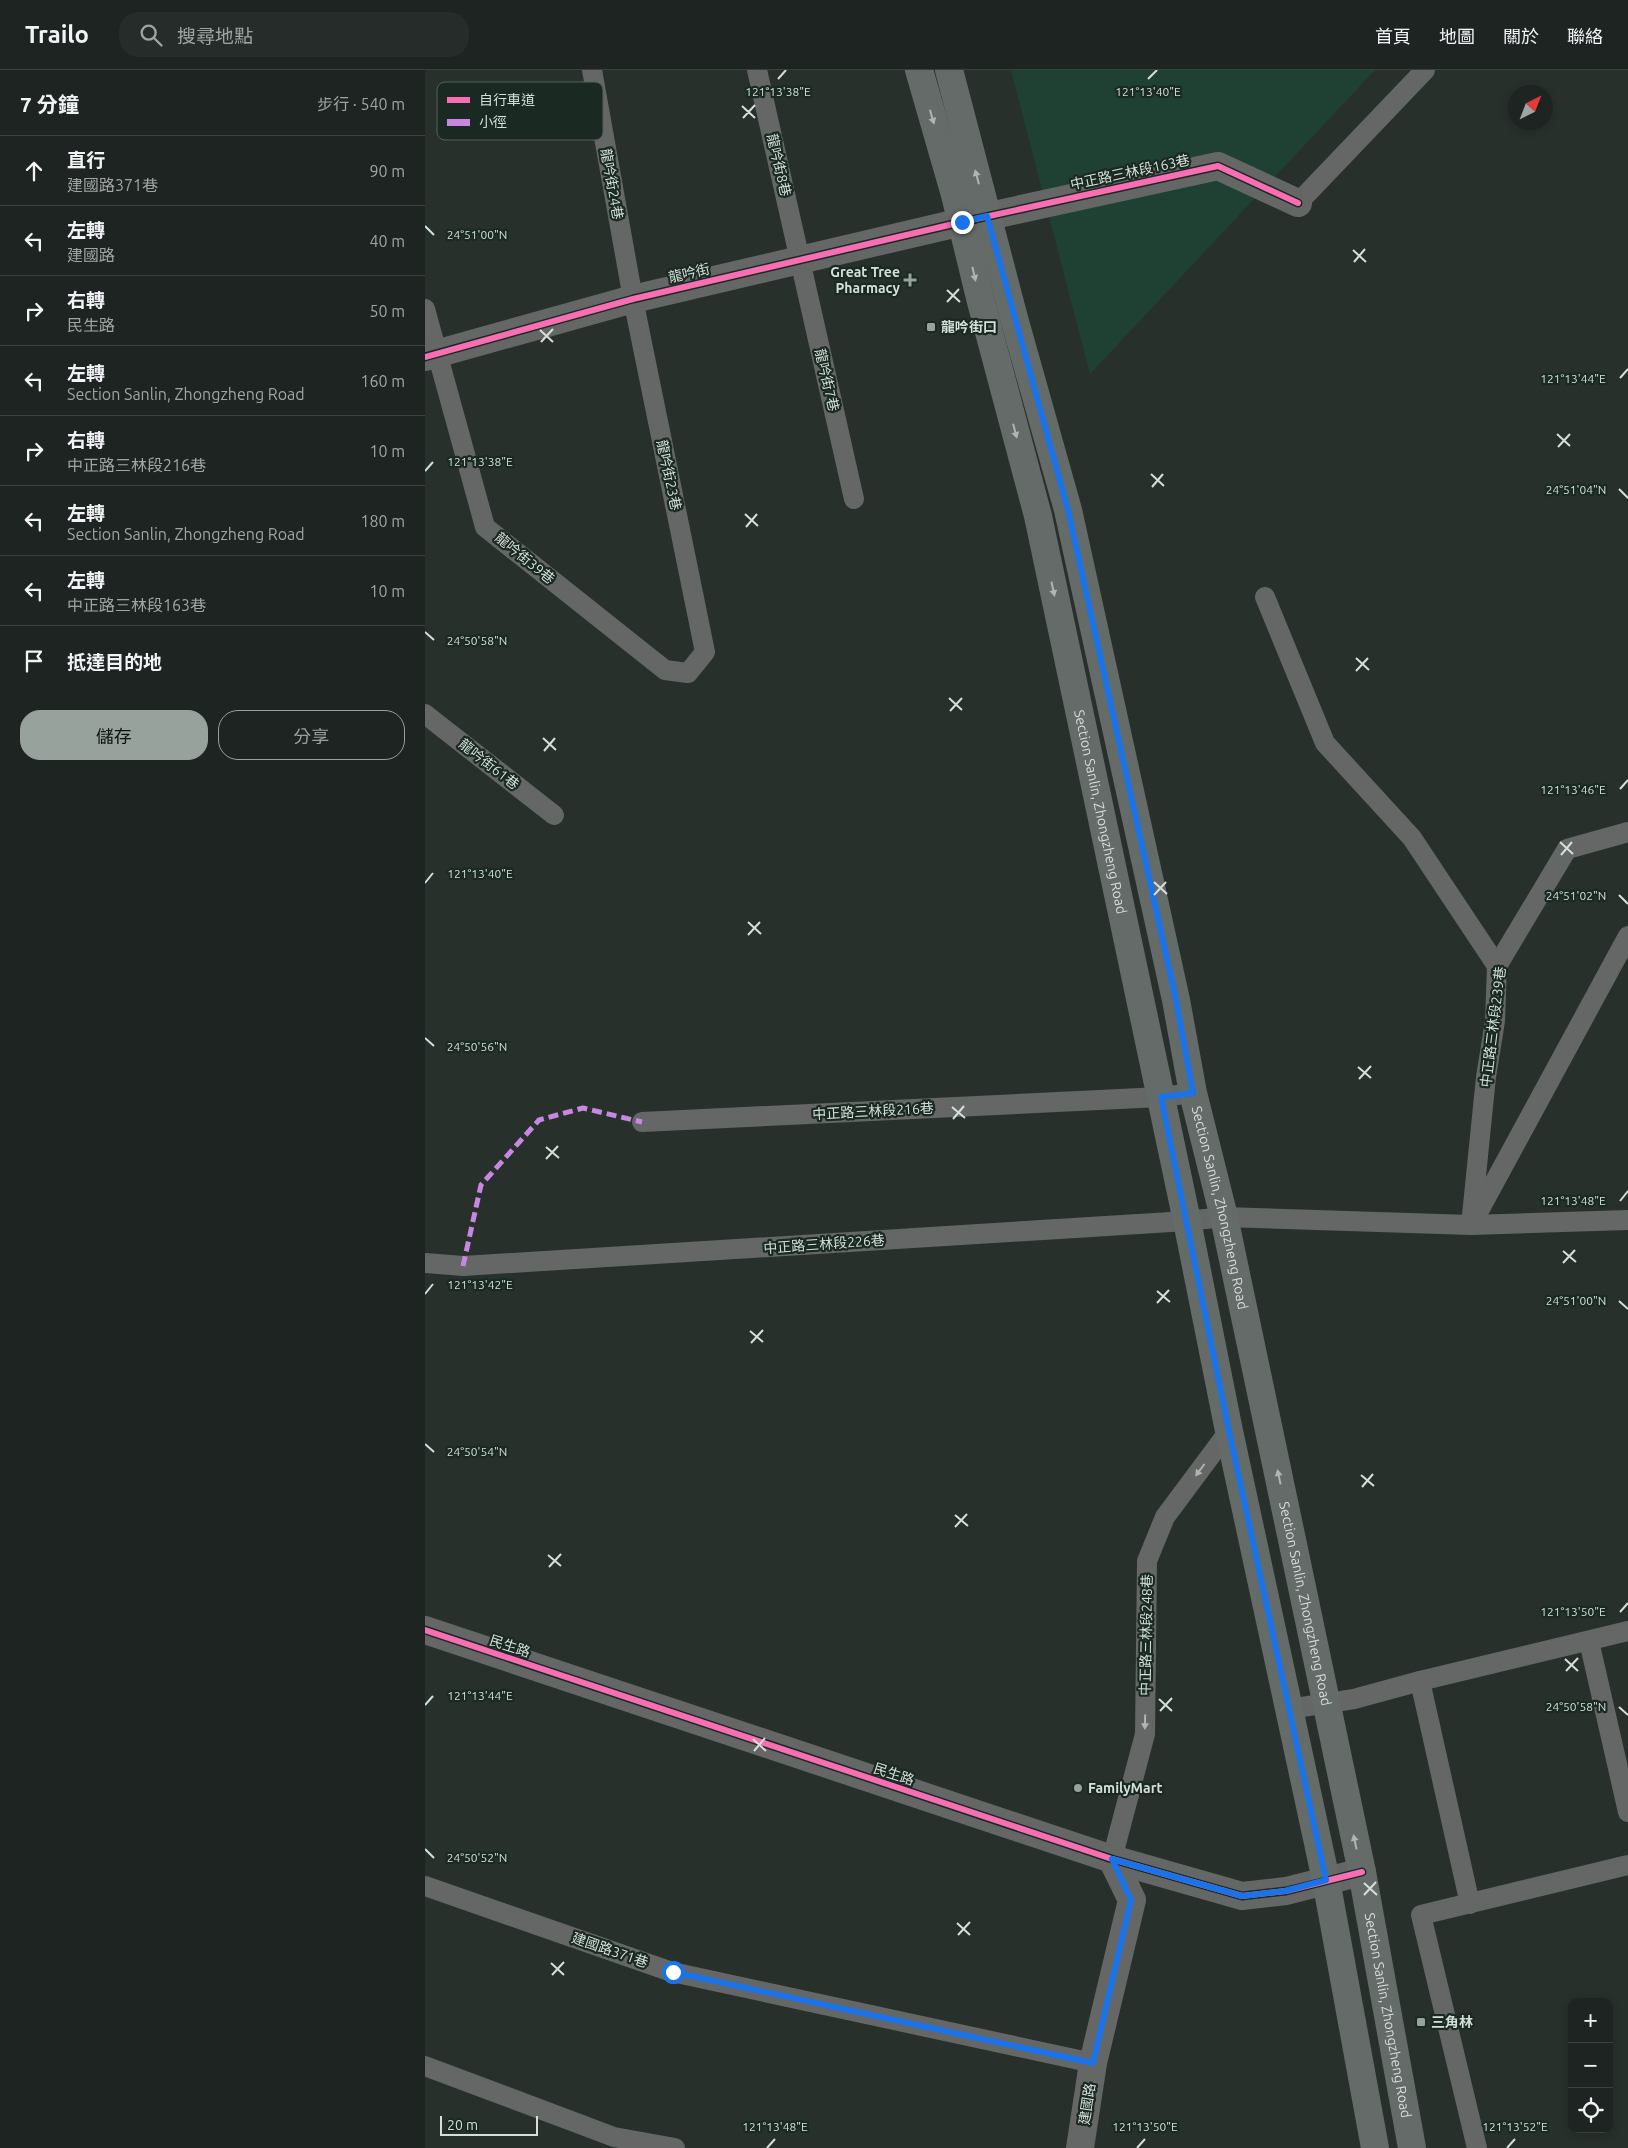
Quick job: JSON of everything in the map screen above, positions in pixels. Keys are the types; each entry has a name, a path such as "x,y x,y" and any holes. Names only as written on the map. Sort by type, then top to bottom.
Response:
{"main road":[{"name":"Section Sanlin, Zhongzheng Road","path":"919,70 974,219 1068,510 1176,1000 1193,1093 1224,1217 1362,1872 1412,2148"},
{"name":"Section Sanlin, Zhongzheng Road","path":"949,70 974,219 981,302 1037,516 1161,1097 1229,1431 1326,1880 1375,2148"}],"street":[{"name":"中正路三林段163巷","path":"974,219 1218,166 1298,203"},
{"name":"龍吟街","path":"431,355 633,299 974,219"},
{"name":"民生路","path":"425,1631 1112,1859 1242,1896 1285,1891 1362,1872"},
{"name":"建國路","path":"1080,2148 1093,2063 1131,1900 1112,1859"}],"lane":[{"name":"龍吟街8巷","path":"757,70 801,260"},
{"path":"1298,203 1425,70"},
{"name":"龍吟街24巷","path":"603,131 633,299"},
{"name":"龍吟街7巷","path":"801,260 854,499"},
{"name":"龍吟街23巷","path":"633,299 705,652"},
{"path":"425,309 431,355"},
{"name":"龍吟街39巷","path":"431,355 485,526 665,670 688,673 705,652"},
{"path":"1265,597 1325,743 1412,838 1497,966"},
{"name":"龍吟街61巷","path":"425,714 554,815"},
{"name":"中正路三林段239巷","path":"1471,1225 1495,1021 1497,966 1567,849 1628,832"},
{"path":"1471,1225 1628,936"},
{"name":"中正路三林段216巷","path":"642,1122 1161,1097 1193,1093"},
{"path":"1224,1217 1471,1225 1628,1220"},
{"name":"中正路三林段226巷","path":"425,1263 463,1266 1187,1221 1224,1217"},
{"name":"中正路三林段248巷","path":"1112,1859 1145,1734 1147,1561 1165,1516 1229,1431"},
{"path":"1289,1709 1354,1699 1420,1681 1628,1631"},
{"path":"1589,1641 1628,1812"},
{"path":"1420,1681 1470,1904"},
{"path":"1477,2148 1421,1915 1628,1865"},
{"name":"建國路371巷","path":"425,1886 673,1972 1093,2063"},
{"path":"425,2066 614,2137 675,2148"}],"green space":[{"path":"1011,70 1375,70 1090,374"}],"marked path":[{"path":"463,1266 481,1185 539,1120 583,1108 642,1122"}],"cycle path":[{"path":"425,357 633,299 962,222 1218,166 1298,203"},
{"path":"425,1630 1112,1859 1242,1896 1286,1891 1362,1872"}],"place":[{"name":"Great Tree Pharmacy","path":"910,280"},
{"name":"龍吟街口","path":"931,327"},
{"name":"FamilyMart","path":"1078,1788"},
{"name":"三角林","path":"1421,2022"}],"route":[{"path":"673,1972 1093,2063 1131,1900 1112,1859 1242,1896 1285,1891 1326,1880 1229,1431 1161,1097 1193,1093 1176,1000 1068,510 1013,318 987,216 962,222"}]}
